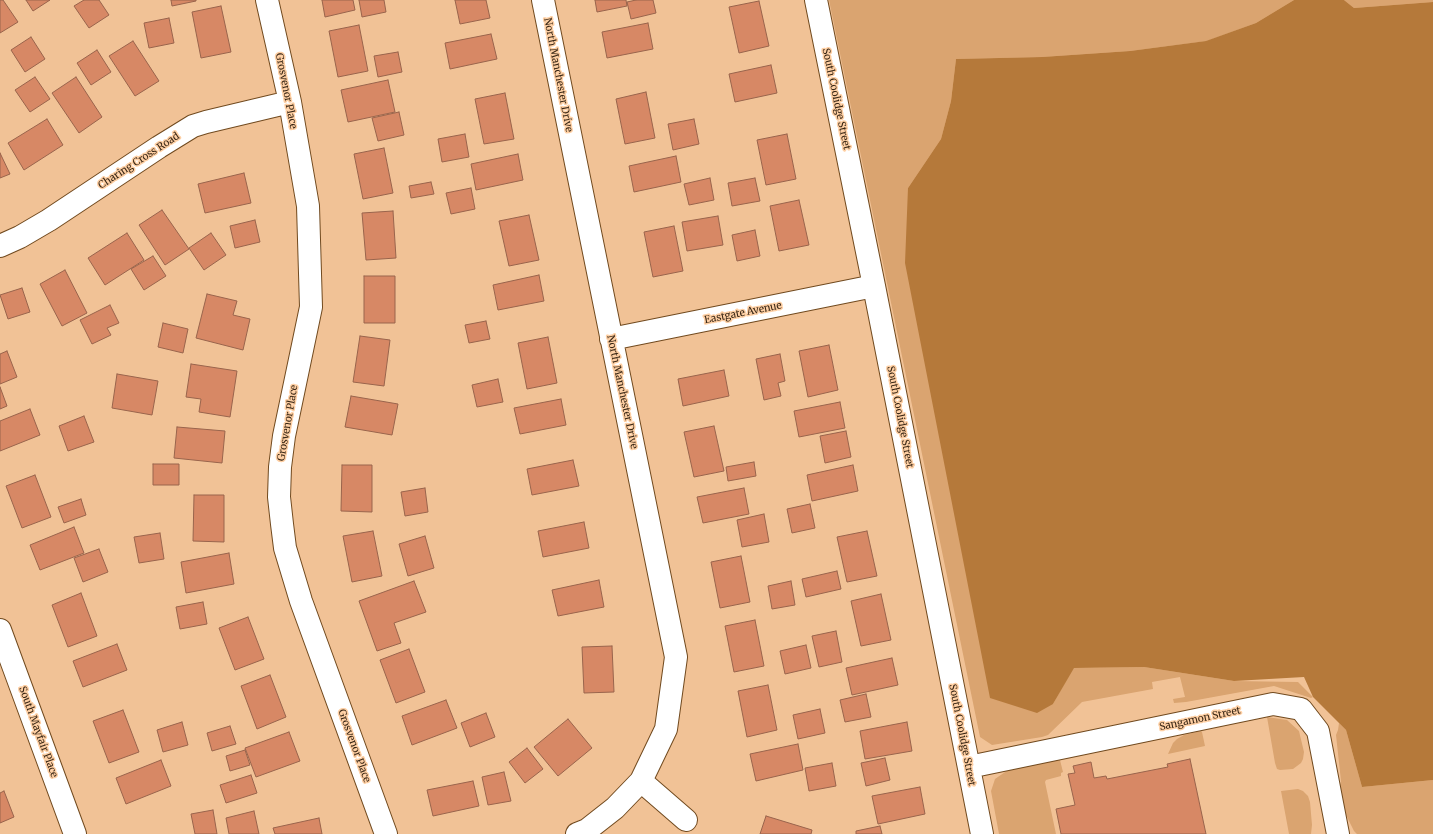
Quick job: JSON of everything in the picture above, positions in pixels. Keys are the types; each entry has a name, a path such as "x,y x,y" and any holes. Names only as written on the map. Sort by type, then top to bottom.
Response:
{"street":[{"name":"Grosvenor Place","path":"267,0 290,102 308,206 311,307 284,436 280,467 279,497 285,548 300,601 386,834"},
{"name":"North Manchester Drive","path":"543,0 676,657 666,729 641,781 615,808 587,830 577,834"},
{"name":"South Coolidge Street","path":"816,0 982,834"},
{"name":"Charing Cross Road","path":"0,246 20,237 49,220 159,146 193,126 290,102"},
{"name":"Eastgate Avenue","path":"611,339 874,286"},
{"name":"South Mayfair Place","path":"0,630 75,834"},
{"name":"Sangamon Street","path":"969,767 1273,704 1301,709 1318,730 1338,834"},
{"path":"641,781 686,820"}],"shaded area":[{"path":"829,0 1294,0 1256,23 1207,41 1130,51 1042,57 956,59 951,101 941,139 908,188 1053,704 1073,668 1144,667 1234,681 1298,682 1313,697 1311,698 1274,686 1174,703 1173,699 1185,697 1180,677 1152,682 1153,689 1082,702 1048,735 1042,737 992,745 980,737"},
{"path":"1294,0 1344,0 1354,8 1433,2 1433,780 1362,787 1346,730 1313,697 1304,677 1234,681 1144,667 1074,668 1053,704 1037,713 990,698 905,263 908,188 941,139 951,101 956,59 1042,57 1130,51 1206,41 1256,23"},
{"path":"1344,0 1433,0 1433,2 1354,8"},
{"path":"1267,717 1287,720 1299,731 1304,752 1303,759 1301,763 1293,769 1277,769"},
{"path":"1339,723 1346,730 1362,787 1433,780 1433,834 1357,834 1354,831 1346,815 1340,787 1341,781 1336,735"},
{"path":"1201,731 1205,746 1168,754 1173,743 1177,739 1184,735"},
{"path":"1060,760 1063,772 1061,773 1061,776 1046,780 1045,782 1056,834 999,834 991,791 995,779 1008,770"},
{"path":"1298,789 1303,791 1308,796 1310,802 1312,825 1311,834 1289,834 1281,791"}],"building":[{"path":"0,0 3,0 18,22 0,33"},
{"path":"26,0 50,0 33,11"},
{"path":"84,0 99,0 109,15 89,28 74,6"},
{"path":"171,0 196,0 196,1 172,6"},
{"path":"322,0 353,0 355,10 325,17"},
{"path":"359,0 384,0 386,12 362,17"},
{"path":"455,0 486,0 490,18 460,24"},
{"path":"595,0 626,0 627,6 597,12"},
{"path":"636,0 653,0 656,13 631,19 627,2"},
{"path":"759,1 769,46 739,53 729,7"},
{"path":"221,6 231,52 201,58 192,12"},
{"path":"169,18 174,43 149,48 144,23"},
{"path":"648,23 653,49 607,58 602,32"},
{"path":"359,25 368,71 338,77 329,31"},
{"path":"491,34 497,59 450,69 445,43"},
{"path":"31,37 45,59 25,72 11,50"},
{"path":"133,41 159,81 135,96 109,56"},
{"path":"97,50 111,72 91,85 77,63"},
{"path":"398,52 402,72 378,77 374,56"},
{"path":"771,65 777,93 735,102 729,74"},
{"path":"35,77 50,99 30,112 15,90"},
{"path":"76,77 102,117 79,133 52,93"},
{"path":"388,80 395,112 348,122 341,90"},
{"path":"646,92 655,138 625,144 616,99"},
{"path":"505,93 514,139 484,144 475,99"},
{"path":"399,112 404,135 378,141 372,118"},
{"path":"47,119 63,145 24,170 8,143"},
{"path":"694,119 699,144 673,150 668,124"},
{"path":"465,134 469,157 442,162 438,139"},
{"path":"787,134 796,179 766,185 757,140"},
{"path":"384,148 393,193 363,199 354,154"},
{"path":"0,153 10,174 0,178"},
{"path":"518,154 523,180 476,190 471,164"},
{"path":"676,156 681,182 634,192 629,166"},
{"path":"244,173 251,203 205,213 198,184"},
{"path":"710,178 714,200 689,205 684,184"},
{"path":"755,178 760,201 732,206 728,183"},
{"path":"431,182 434,194 411,198 409,186"},
{"path":"471,188 475,209 451,214 446,193"},
{"path":"799,200 809,245 779,251 770,206"},
{"path":"162,210 189,249 165,265 139,225"},
{"path":"393,211 396,258 366,260 362,213"},
{"path":"529,215 539,260 509,266 499,221"},
{"path":"718,216 723,245 687,251 682,222"},
{"path":"255,220 260,242 235,248 230,226"},
{"path":"674,226 683,271 653,277 644,232"},
{"path":"755,230 760,256 737,261 732,235"},
{"path":"127,233 144,260 105,285 88,258"},
{"path":"211,233 226,255 204,270 189,248"},
{"path":"153,256 166,276 144,290 131,269"},
{"path":"65,270 87,313 62,326 40,284"},
{"path":"539,275 544,301 498,310 493,285"},
{"path":"364,276 395,276 395,323 364,323"},
{"path":"22,288 30,312 8,319 0,295"},
{"path":"207,294 237,301 233,315 250,319 243,350 196,338"},
{"path":"110,305 119,323 107,328 111,335 92,344 80,320"},
{"path":"486,321 490,339 469,343 465,325"},
{"path":"163,323 188,329 183,353 158,347"},
{"path":"360,336 390,340 384,386 353,382"},
{"path":"548,337 557,383 527,389 518,343"},
{"path":"829,345 838,390 808,397 799,351"},
{"path":"7,351 17,377 0,384 0,354"},
{"path":"780,354 785,381 778,383 781,396 764,400 756,359"},
{"path":"191,364 237,371 230,417 199,412 201,399 186,397"},
{"path":"724,370 729,396 683,406 678,379"},
{"path":"117,374 158,381 152,415 112,408"},
{"path":"498,379 503,402 477,407 472,385"},
{"path":"0,387 7,406 0,409"},
{"path":"351,396 398,404 392,435 345,427"},
{"path":"561,399 566,425 520,434 514,408"},
{"path":"840,402 845,428 799,437 794,411"},
{"path":"30,409 40,435 0,451 0,421"},
{"path":"84,416 94,442 68,451 59,426"},
{"path":"714,426 724,471 694,477 684,432"},
{"path":"177,427 225,431 222,463 174,458"},
{"path":"846,431 851,457 825,463 820,436"},
{"path":"573,460 579,486 532,495 527,469"},
{"path":"754,462 756,476 728,481 726,467"},
{"path":"153,464 179,464 179,485 153,485"},
{"path":"342,465 372,465 372,512 341,511"},
{"path":"853,465 858,491 812,501 807,475"},
{"path":"35,475 51,517 22,528 6,486"},
{"path":"425,488 428,512 405,516 401,492"},
{"path":"744,488 749,514 703,523 697,497"},
{"path":"194,495 224,495 224,542 193,541"},
{"path":"81,499 86,515 64,523 58,507"},
{"path":"810,504 815,528 792,533 787,509"},
{"path":"764,514 769,542 742,547 737,520"},
{"path":"584,522 589,548 543,557 538,531"},
{"path":"74,527 84,553 40,570 30,545"},
{"path":"373,531 382,576 352,582 343,536"},
{"path":"867,531 877,576 847,582 837,537"},
{"path":"160,533 164,559 139,563 134,537"},
{"path":"425,536 434,568 408,576 399,544"},
{"path":"99,549 108,572 83,582 74,558"},
{"path":"229,553 234,584 186,593 181,562"},
{"path":"741,556 750,602 720,608 711,562"},
{"path":"837,571 841,589 806,597 802,579"},
{"path":"599,580 604,607 558,616 552,590"},
{"path":"414,581 426,612 394,623 401,643 377,651 359,601"},
{"path":"791,581 795,605 772,609 768,586"},
{"path":"81,593 97,636 68,647 52,605"},
{"path":"881,594 891,640 861,646 851,601"},
{"path":"203,602 207,624 180,629 176,607"},
{"path":"248,617 264,659 235,670 219,628"},
{"path":"755,620 764,666 734,672 725,626"},
{"path":"836,631 842,662 819,667 812,636"},
{"path":"117,644 127,670 83,687 73,661"},
{"path":"806,645 811,668 785,674 780,651"},
{"path":"612,646 614,692 584,693 582,647"},
{"path":"409,649 425,692 396,703 380,660"},
{"path":"892,658 898,685 852,695 846,668"},
{"path":"270,675 286,717 257,729 241,686"},
{"path":"768,685 777,730 747,737 738,691"},
{"path":"866,694 871,717 845,722 840,700"},
{"path":"446,700 457,728 412,745 402,716"},
{"path":"820,709 825,733 798,739 793,715"},
{"path":"123,710 139,752 109,763 93,721"},
{"path":"486,713 495,737 470,747 461,723"},
{"path":"568,719 592,748 558,776 534,747"},
{"path":"182,722 188,745 163,752 157,730"},
{"path":"907,722 912,751 865,759 860,731"},
{"path":"230,726 236,744 212,751 207,733"},
{"path":"289,732 300,761 256,777 245,748"},
{"path":"798,744 803,770 756,781 750,754"},
{"path":"527,748 543,769 525,783 509,762"},
{"path":"245,750 250,765 230,771 226,756"},
{"path":"885,758 890,780 866,786 861,763"},
{"path":"1190,759 1206,834 1061,834 1056,809 1075,805 1068,774 1075,773 1073,766 1091,762 1094,778 1106,776 1107,779 1168,767 1167,764"},
{"path":"161,760 171,786 126,804 116,778"},
{"path":"832,763 836,786 809,791 805,768"},
{"path":"504,772 511,801 488,805 482,777"},
{"path":"251,775 257,793 226,803 220,785"},
{"path":"473,781 479,806 433,816 427,790"},
{"path":"920,787 925,814 878,824 872,796"},
{"path":"4,791 14,817 0,823 0,793"},
{"path":"213,810 217,834 195,834 191,814"},
{"path":"254,811 259,834 229,834 226,818"},
{"path":"766,816 812,830 811,834 760,834"},
{"path":"319,818 322,834 275,834 273,828"},
{"path":"880,826 882,834 856,834 856,831"}]}
